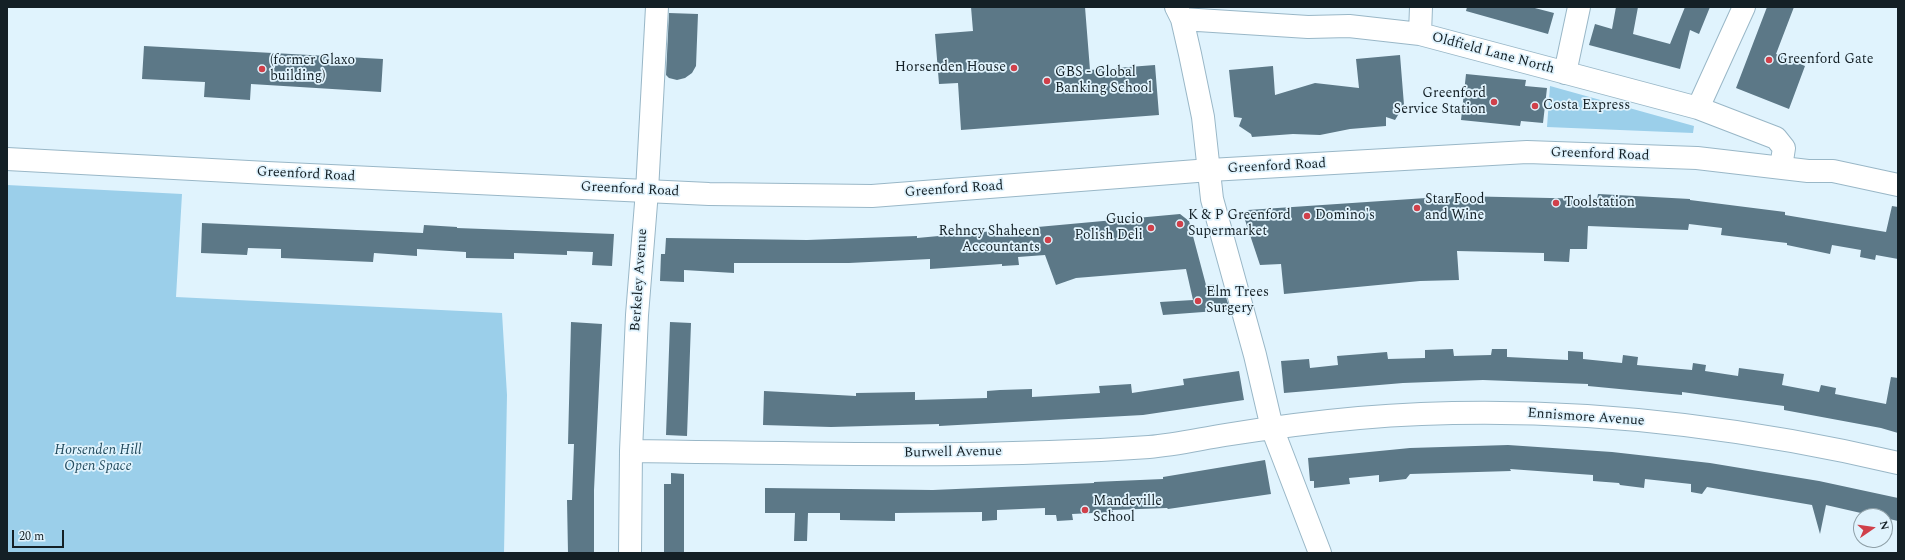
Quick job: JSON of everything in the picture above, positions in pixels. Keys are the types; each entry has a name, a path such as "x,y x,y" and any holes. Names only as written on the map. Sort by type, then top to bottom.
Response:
{"street":[{"name":"Berkeley Avenue","path":"630,553 637,315 647,191 657,7"},
{"path":"1420,34 1421,7"},
{"path":"1565,73 1579,7"},
{"path":"1698,108 1744,7"},
{"path":"1179,13 1203,117 1212,199 1255,356 1272,428 1320,553"},
{"name":"Oldfield Lane North","path":"1179,13 1308,27 1349,26 1420,34 1698,108 1776,138 1784,148 1780,167"},
{"name":"Greenford Road","path":"7,159 274,174 738,195 872,196 1210,170 1527,152 1697,158 1808,171 1833,171 1898,185"},
{"name":"Ennismore Avenue","path":"1272,428 1358,418 1431,414 1488,412 1599,416 1756,434 1838,449 1898,463"},
{"name":"Burwell Avenue","path":"632,451 934,454 1080,451 1154,447 1272,428"}],"green space":[{"path":"1550,86 1694,126 1693,133 1547,127"},
{"name":"Horsenden Hill Open Space","path":"7,185 182,194 176,297 502,313 507,395 504,553 7,553"}],"building":[{"name":"Horsenden House","path":"971,7 1085,7 1090,70 1155,65 1159,115 961,130 958,83 939,84 935,34 973,31"},
{"path":"1467,7 1531,7 1554,13 1548,34 1466,11"},
{"path":"1616,7 1638,7 1633,34 1670,44 1685,7 1710,7 1699,34 1690,30 1680,69 1589,45 1595,24 1612,29"},
{"name":"Greenford Gate","path":"1767,7 1794,7 1776,54 1805,66 1789,109 1736,88"},
{"path":"669,13 698,14 696,66 692,73 685,78 677,80 669,78 666,75"},
{"name":"(former Glaxo building)","path":"144,46 383,59 381,92 251,84 250,100 204,97 205,82 142,79"},
{"path":"1400,55 1404,105 1395,120 1386,117 1386,126 1350,129 1320,135 1293,134 1252,137 1251,134 1239,126 1242,118 1234,117 1229,70 1273,66 1275,95 1315,83 1359,88 1356,59"},
{"path":"1466,74 1526,80 1525,86 1547,88 1543,123 1521,121 1520,126 1461,120"},
{"path":"1598,194 1690,199 1785,212 1785,215 1886,232 1892,206 1898,207 1898,259 1876,255 1875,260 1860,257 1861,250 1832,245 1830,254 1787,245 1787,243 1721,235 1722,228 1689,224 1688,230 1588,226 1587,249 1570,249 1569,262 1544,261 1544,253 1457,251 1459,280 1420,281 1284,294 1281,264 1260,265 1244,217 1248,210 1456,196 1597,199"},
{"path":"1180,214 1189,221 1206,285 1214,284 1218,298 1226,297 1230,310 1163,315 1160,302 1193,300 1186,269 1076,278 1056,285 1045,255 1018,257 1019,265 1002,266 1002,264 930,269 930,259 849,263 734,263 734,273 684,270 684,282 660,281 661,254 665,254 666,238 807,240 917,236 917,238"},
{"path":"202,223 423,233 424,225 457,228 614,234 612,266 592,265 593,252 567,251 567,255 514,253 514,259 466,258 466,252 417,249 417,256 374,253 373,262 281,258 281,249 248,248 247,255 201,253"},
{"path":"571,322 602,324 594,490 594,553 568,553 567,500 572,500 574,444 568,444"},
{"path":"670,322 691,323 687,436 666,435"},
{"path":"1453,349 1454,356 1491,355 1492,349 1507,349 1507,357 1568,360 1568,351 1583,352 1583,359 1622,363 1623,355 1638,357 1637,365 1692,370 1693,363 1706,365 1705,371 1738,376 1739,368 1784,374 1782,385 1819,392 1821,385 1836,388 1835,394 1886,404 1891,377 1898,378 1898,433 1881,428 1784,410 1784,406 1682,392 1682,395 1588,386 1588,384 1483,380 1403,383 1284,393 1281,361 1309,359 1310,368 1338,365 1337,356 1387,352 1388,359 1425,358 1425,350"},
{"path":"1239,371 1244,400 1143,415 939,426 939,424 831,427 763,425 764,391 856,396 856,393 915,392 915,400 987,398 987,391 1000,390 1032,389 1032,397 1100,393 1099,386 1131,384 1132,393 1184,385 1183,379"},
{"path":"1508,445 1612,452 1710,463 1819,481 1898,498 1898,521 1893,520 1893,508 1853,508 1853,511 1826,505 1820,534 1812,505 1707,487 1702,494 1691,492 1691,484 1645,479 1644,488 1620,485 1619,483 1593,481 1593,475 1510,469 1511,471 1410,474 1406,479 1379,482 1379,475 1349,478 1350,484 1314,488 1314,481 1310,481 1308,458 1410,448"},
{"path":"1265,460 1271,494 1168,509 1112,510 1113,512 1072,514 1073,520 1057,521 1056,515 1045,515 1045,508 997,510 997,520 982,521 982,512 895,513 895,521 840,520 840,513 808,513 807,541 794,541 795,513 765,513 765,488 933,490 1094,483 1163,479 1163,477"},
{"path":"671,473 684,474 684,553 664,553 664,484 671,484"}],"place":[{"name":"Greenford Gate","path":"1769,60"},
{"name":"Horsenden House","path":"1014,68"},
{"name":"(former Glaxo building)","path":"262,69"},
{"name":"GBS - Global Banking School","path":"1047,81"},
{"name":"Greenford Service Station","path":"1494,102"},
{"name":"Costa Express","path":"1535,106"},
{"name":"Toolstation","path":"1556,203"},
{"name":"Star Food and Wine","path":"1417,208"},
{"name":"Domino's","path":"1307,216"},
{"name":"K & P Greenford Supermarket","path":"1180,224"},
{"name":"Gucio Polish Deli","path":"1151,228"},
{"name":"Rehncy Shaheen Accountants","path":"1048,240"},
{"name":"Elm Trees Surgery","path":"1198,301"},
{"name":"Mandeville School","path":"1085,510"}]}
